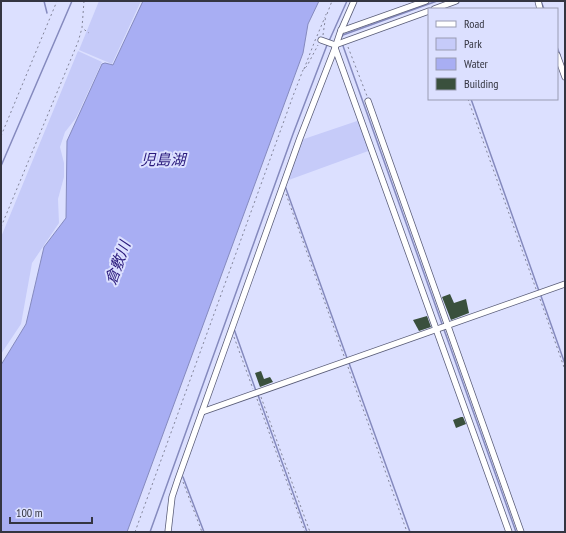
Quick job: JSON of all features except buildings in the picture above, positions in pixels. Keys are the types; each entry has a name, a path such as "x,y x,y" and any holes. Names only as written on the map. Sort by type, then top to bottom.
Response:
{"street":[{"path":"168,532 172,497 178,479 282,188 354,1"},
{"path":"426,1 344,30 339,40 443,327 521,532"},
{"path":"437,8 456,1"},
{"path":"323,40 339,40 428,11"},
{"path":"558,58 565,77"},
{"path":"368,101 509,532"},
{"path":"202,412 565,284"}],"path":[{"path":"1,136 57,1"},
{"path":"1,227 78,42 82,28 84,1"},
{"path":"135,532 303,70 332,1"},
{"path":"303,70 323,40 326,14"},
{"path":"82,28 89,32"},
{"path":"339,40 368,101"},
{"path":"468,100 565,370"},
{"path":"282,188 286,195 407,532"},
{"path":"231,330 257,393 310,532"},
{"path":"257,393 305,532"},
{"path":"178,479 184,484 202,532"}],"green space":[{"path":"99,1 141,1 112,64 79,50"},
{"path":"78,51 102,62 76,118 65,132 60,147 64,163 64,177 58,199 59,223 32,263 21,324 1,354 1,237"},
{"path":"360,120 371,150 286,181 301,140"}],"water":[{"name":"児島湖","path":"143,1 319,1 308,24 303,53 127,532 1,532 1,365 26,324 44,247 66,218 67,141 102,64 105,63 113,65"}],"waterway":[{"path":"44,1 47,13"},
{"path":"1,166 72,1"},
{"path":"329,41 347,1"},
{"path":"341,38 343,35 437,1"},
{"path":"541,1 544,8"},
{"path":"342,43 516,532"},
{"path":"150,532 293,134 327,45"},
{"path":"558,50 560,55"},
{"path":"471,100 539,291"},
{"path":"285,186 347,358"},
{"path":"541,296 565,364"},
{"path":"234,329 256,391"},
{"path":"349,363 410,532"},
{"path":"258,395 307,532"},
{"path":"183,477 204,532"}],"water label":[{"name":"倉敷川","path":"118,263"}]}
